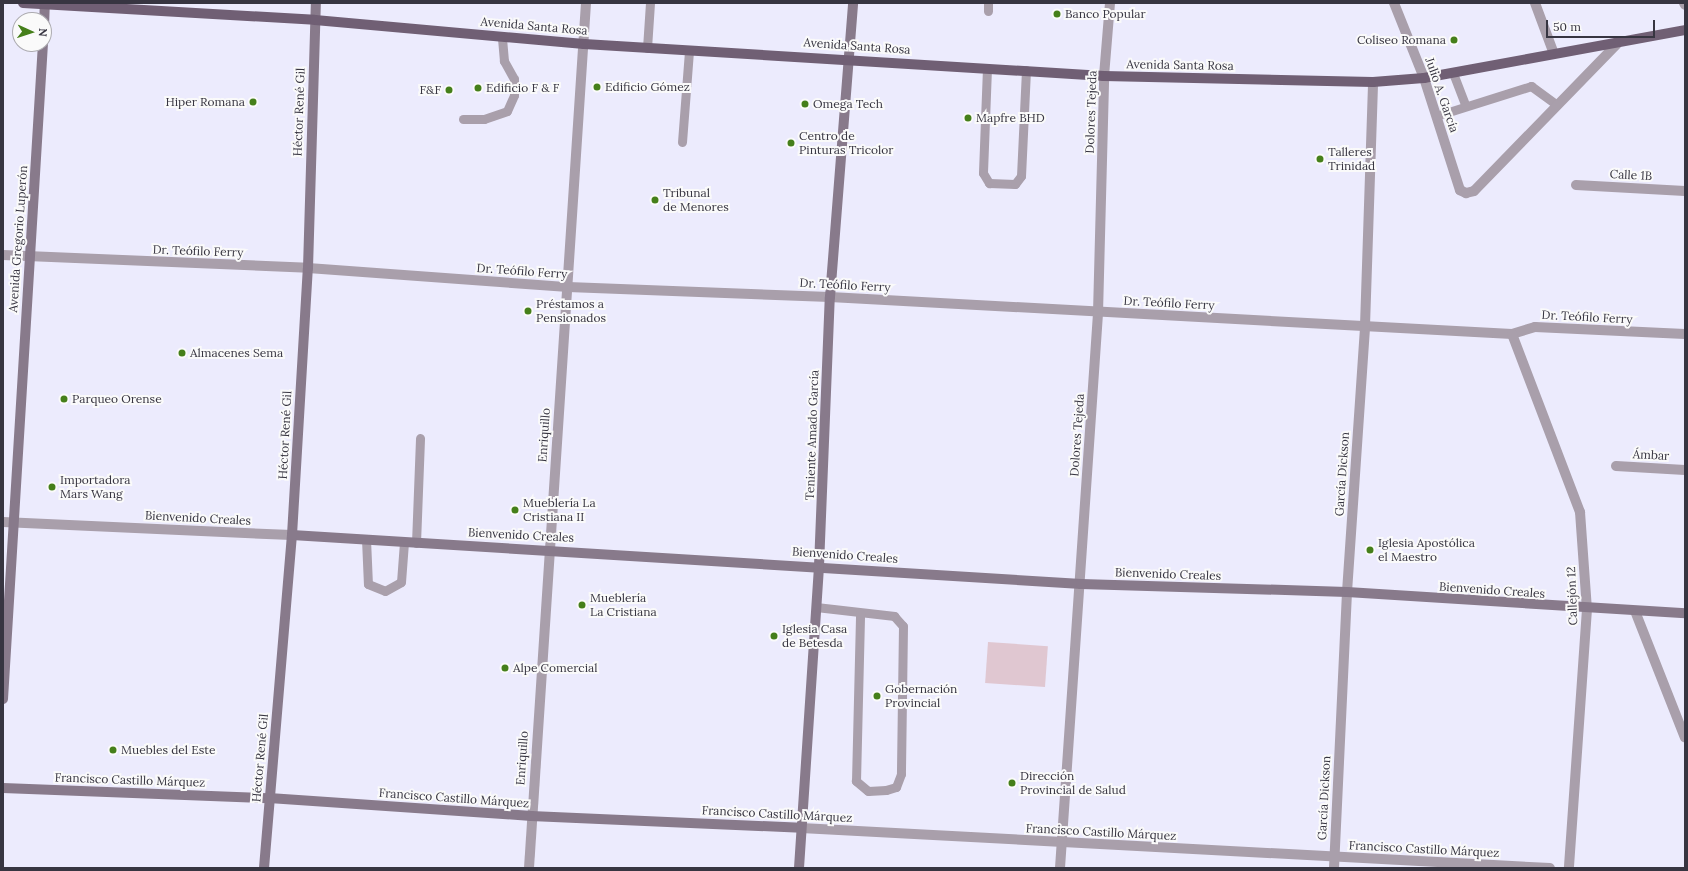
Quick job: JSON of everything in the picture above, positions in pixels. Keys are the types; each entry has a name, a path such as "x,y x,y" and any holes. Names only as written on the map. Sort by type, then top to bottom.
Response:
{"main road":[{"name":"Avenida Santa Rosa","path":"23,3 315,20 584,44 849,58 1104,76 1373,82 1424,78 1617,44 1685,30"},
{"name":"Héctor René Gil","path":"264,868 292,535 308,268 316,3"},
{"name":"Teniente Amado García","path":"799,868 819,566 830,297 853,3"},
{"name":"Avenida Gregorio Luperón","path":"3,699 43,52"},
{"name":"Bienvenido Creales","path":"292,535 819,566 1081,584 1347,592 1587,610 1685,613"},
{"name":"Francisco Castillo Márquez","path":"3,788 269,798 531,816 801,828"}],"street":[{"name":"Enriquillo","path":"529,868 531,816 568,287 586,3"},
{"name":"Dolores Tejeda","path":"1060,868 1081,584 1098,313 1104,76 1110,3"},
{"name":"Julio A. García","path":"1394,3 1424,78 1460,190 1466,193 1474,191 1557,106"},
{"path":"1535,3 1554,54"},
{"path":"1557,106 1617,44"},
{"name":"García Dickson","path":"1334,863 1347,592 1365,326 1373,82"},
{"name":"Calle 1B","path":"1576,185 1685,191"},
{"name":"Dr. Teófilo Ferry","path":"3,255 308,268 568,287 830,297 1098,313 1512,334 1535,327 1685,334"},
{"name":"Callejón 12","path":"1512,334 1580,512 1587,610 1570,868"},
{"name":"Ámbar","path":"1616,466 1685,470"},
{"name":"Bienvenido Creales","path":"3,522 292,535"},
{"path":"1635,611 1685,738"},
{"name":"Francisco Castillo Márquez","path":"801,828 1061,843 1334,863 1550,868"}],"lane":[{"path":"647,48 650,3"},
{"path":"463,119 484,119 508,111 514,95 514,79 504,61 502,37"},
{"path":"682,142 689,50"},
{"path":"987,68 983,173 989,183 1015,184 1021,176 1026,70"},
{"path":"1453,73 1465,105"},
{"path":"1436,116 1465,105 1531,86 1557,106"},
{"path":"416,542 420,438"},
{"path":"366,540 368,584 385,591 401,582 404,542"},
{"path":"816,607 894,616 903,626 901,774 896,787 886,790 868,791 856,781 860,613"}],"shaded area":[{"path":"988,642 1048,646 1045,687 985,683"}],"place":[{"name":"Banco Popular","path":"1057,14"},
{"name":"Coliseo Romana","path":"1454,40"},
{"name":"Edificio Gómez","path":"597,87"},
{"name":"Edificio F & F","path":"478,88"},
{"name":"F&F","path":"449,90"},
{"name":"Hiper Romana","path":"253,102"},
{"name":"Omega Tech","path":"805,104"},
{"name":"Mapfre BHD","path":"968,118"},
{"name":"Centro de Pinturas Tricolor","path":"791,143"},
{"name":"Talleres Trinidad","path":"1320,159"},
{"name":"Tribunal de Menores","path":"655,200"},
{"name":"Préstamos a Pensionados","path":"528,311"},
{"name":"Almacenes Sema","path":"182,353"},
{"name":"Parqueo Orense","path":"64,399"},
{"name":"Importadora Mars Wang","path":"52,487"},
{"name":"Mueblería La Cristiana II","path":"515,510"},
{"name":"Iglesia Apostólica el Maestro","path":"1370,550"},
{"name":"Mueblería La Cristiana","path":"582,605"},
{"name":"Iglesia Casa de Betesda","path":"774,636"},
{"name":"Alpe Comercial","path":"505,668"},
{"name":"Gobernación Provincial","path":"877,696"},
{"name":"Muebles del Este","path":"113,750"},
{"name":"Dirección Provincial de Salud","path":"1012,783"}]}
